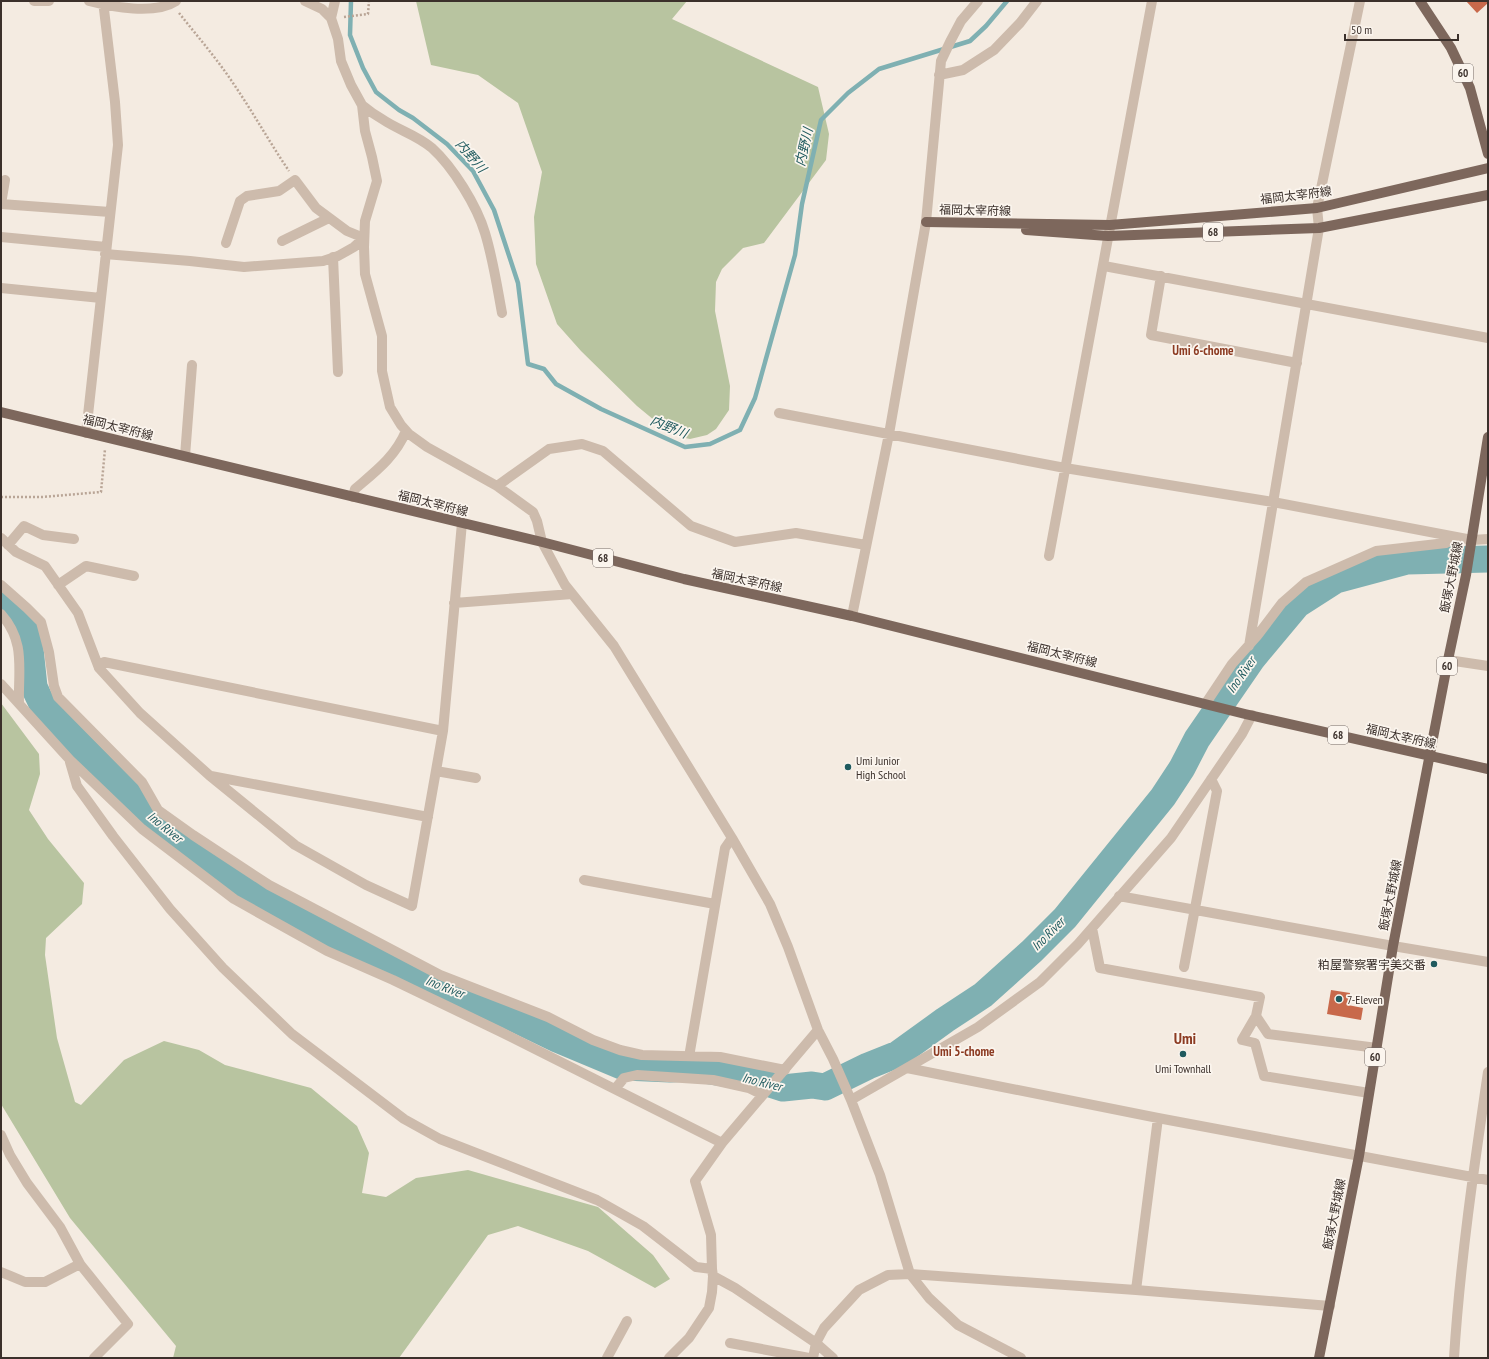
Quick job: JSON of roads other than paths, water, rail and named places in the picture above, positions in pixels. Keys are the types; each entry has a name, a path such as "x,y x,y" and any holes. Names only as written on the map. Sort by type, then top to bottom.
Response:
{"main road":[{"name":"60","path":"1420,1 1451,48 1470,88 1488,154"},
{"name":"福岡太宰府線","path":"926,222 1110,225 1317,208 1488,168"},
{"name":"福岡太宰府線","path":"926,222 1108,236 1319,228 1488,194"},
{"name":"福岡太宰府線","path":"1,412 542,542 684,579 852,616 1249,714 1488,769"},
{"name":"飯塚大野城線","path":"1319,1358 1358,1156 1393,946 1431,756 1448,660 1466,575 1488,437"}],"street":[{"path":"35,1 49,1"},
{"path":"89,1 148,8 175,4"},
{"path":"305,1 322,9 331,18 338,39 341,61 351,85 362,105 382,120 408,132 431,147 448,165 462,187 485,231 502,313"},
{"path":"331,18 335,1"},
{"path":"852,616 889,434 926,222 941,62 961,21 978,1"},
{"path":"939,75 962,70 994,50 1037,1"},
{"path":"1050,556 1152,1"},
{"path":"1249,646 1319,228 1317,208 1360,1"},
{"path":"86,433 118,145 115,102 103,3"},
{"path":"362,105 364,131 377,181 365,221 365,274 382,336 382,371 390,407 406,431 427,447 498,486 533,512 537,520 542,542 565,585 614,646 732,838 770,904 788,947 818,1030 833,1059 851,1100 880,1175 910,1274 929,1298 958,1326 1021,1358"},
{"path":"5,180 1,204 110,212"},
{"path":"226,243 240,201 246,196 279,191 295,180 316,208 346,231 364,238"},
{"path":"282,240 329,218"},
{"path":"1,237 244,267 323,261 354,247 364,238"},
{"path":"334,257 338,372"},
{"path":"1104,266 1488,338"},
{"path":"1161,276 1151,335 1297,363"},
{"path":"1,288 100,298"},
{"path":"185,456 192,365"},
{"path":"779,413 1065,468 1273,502 1454,537 1471,544 1488,539"},
{"path":"353,497 355,489 394,454 402,442 406,431"},
{"path":"498,486 549,449 582,444 603,451 691,526 735,542 796,533 866,545"},
{"path":"74,538 43,535 24,526 4,542 16,552 45,566 78,613 99,668 140,713 209,776 295,845 366,885 412,906 443,731 462,523"},
{"path":"1206,703 1232,664 1249,646 1282,604 1306,582 1376,551 1446,543 1454,537"},
{"path":"58,585 86,566 134,576"},
{"path":"1,585 27,608 40,622 49,652 54,686 58,697 142,782 158,810 269,885 440,975 548,1017 593,1040 620,1050 642,1055 720,1057 785,1070"},
{"path":"454,603 572,594"},
{"path":"1,614 16,636 19,651 19,704"},
{"path":"1448,660 1488,666"},
{"path":"99,668 104,662 443,731"},
{"path":"1,684 70,760 142,829 234,899 327,951 392,980 722,1143"},
{"path":"851,1100 978,1027 1040,982 1078,944 1170,838 1242,734 1249,714"},
{"path":"70,760 77,786 170,909 223,968 292,1034 404,1119 440,1139 597,1200 643,1226 696,1268 712,1273 736,1288 816,1343 833,1358"},
{"path":"436,771 476,778"},
{"path":"209,776 428,817"},
{"path":"1184,967 1217,791 1212,779"},
{"path":"690,1051 725,848 732,838"},
{"path":"584,880 715,904"},
{"path":"1119,896 1488,962"},
{"path":"1092,928 1100,968 1260,998 1256,1016 1242,1040 1255,1043 1264,1076 1369,1093"},
{"path":"1256,1016 1268,1034 1377,1048"},
{"path":"669,1358 689,1338 709,1308 712,1273 711,1235 695,1181 722,1143 818,1030"},
{"path":"907,1068 1158,1118 1488,1180"},
{"path":"1454,1358 1457,1311 1473,1178 1488,1072"},
{"path":"615,1089 624,1078 637,1076 713,1080 749,1088 763,1095"},
{"path":"1136,1290 1158,1118"},
{"path":"1,1135 10,1155 27,1184 60,1227 80,1264 128,1324 94,1358"},
{"path":"1,1272 24,1282 45,1282 80,1264"},
{"path":"813,1358 816,1343 824,1328 859,1290 888,1275 910,1274 1136,1290 1330,1306"},
{"path":"607,1358 627,1321"},
{"path":"730,1343 809,1358"}],"waterway":[{"name":"内野川","path":"351,1 350,35 363,68 376,92 447,144 473,171 494,210 518,283 528,364 544,369 556,384 601,409 685,447 710,444 740,430 755,398 795,255 802,204 821,120 848,93 879,69 970,41 986,26 1007,1"},
{"name":"Ino River","path":"1,600 23,624 29,639 34,687 44,708 153,819 247,892 432,983 463,994 557,1039 624,1067 670,1069 691,1068 748,1077 783,1088 812,1085 825,1087 868,1066 898,1054 983,995 1032,951 1065,918 1163,797 1182,768 1197,739 1252,659 1297,605 1336,580 1407,561 1488,559"}],"place":[{"name":"Umi Junior High School","path":"848,767"},
{"name":"粕屋警察署宇美交番","path":"1434,964"},
{"name":"7-Eleven","path":"1339,999"},
{"name":"Umi Townhall","path":"1183,1054"}],"district":[{"name":"Umi 6-chome","path":"1203,350"},
{"name":"Umi","path":"1185,1038"},
{"name":"Umi 5-chome","path":"964,1051"}]}
